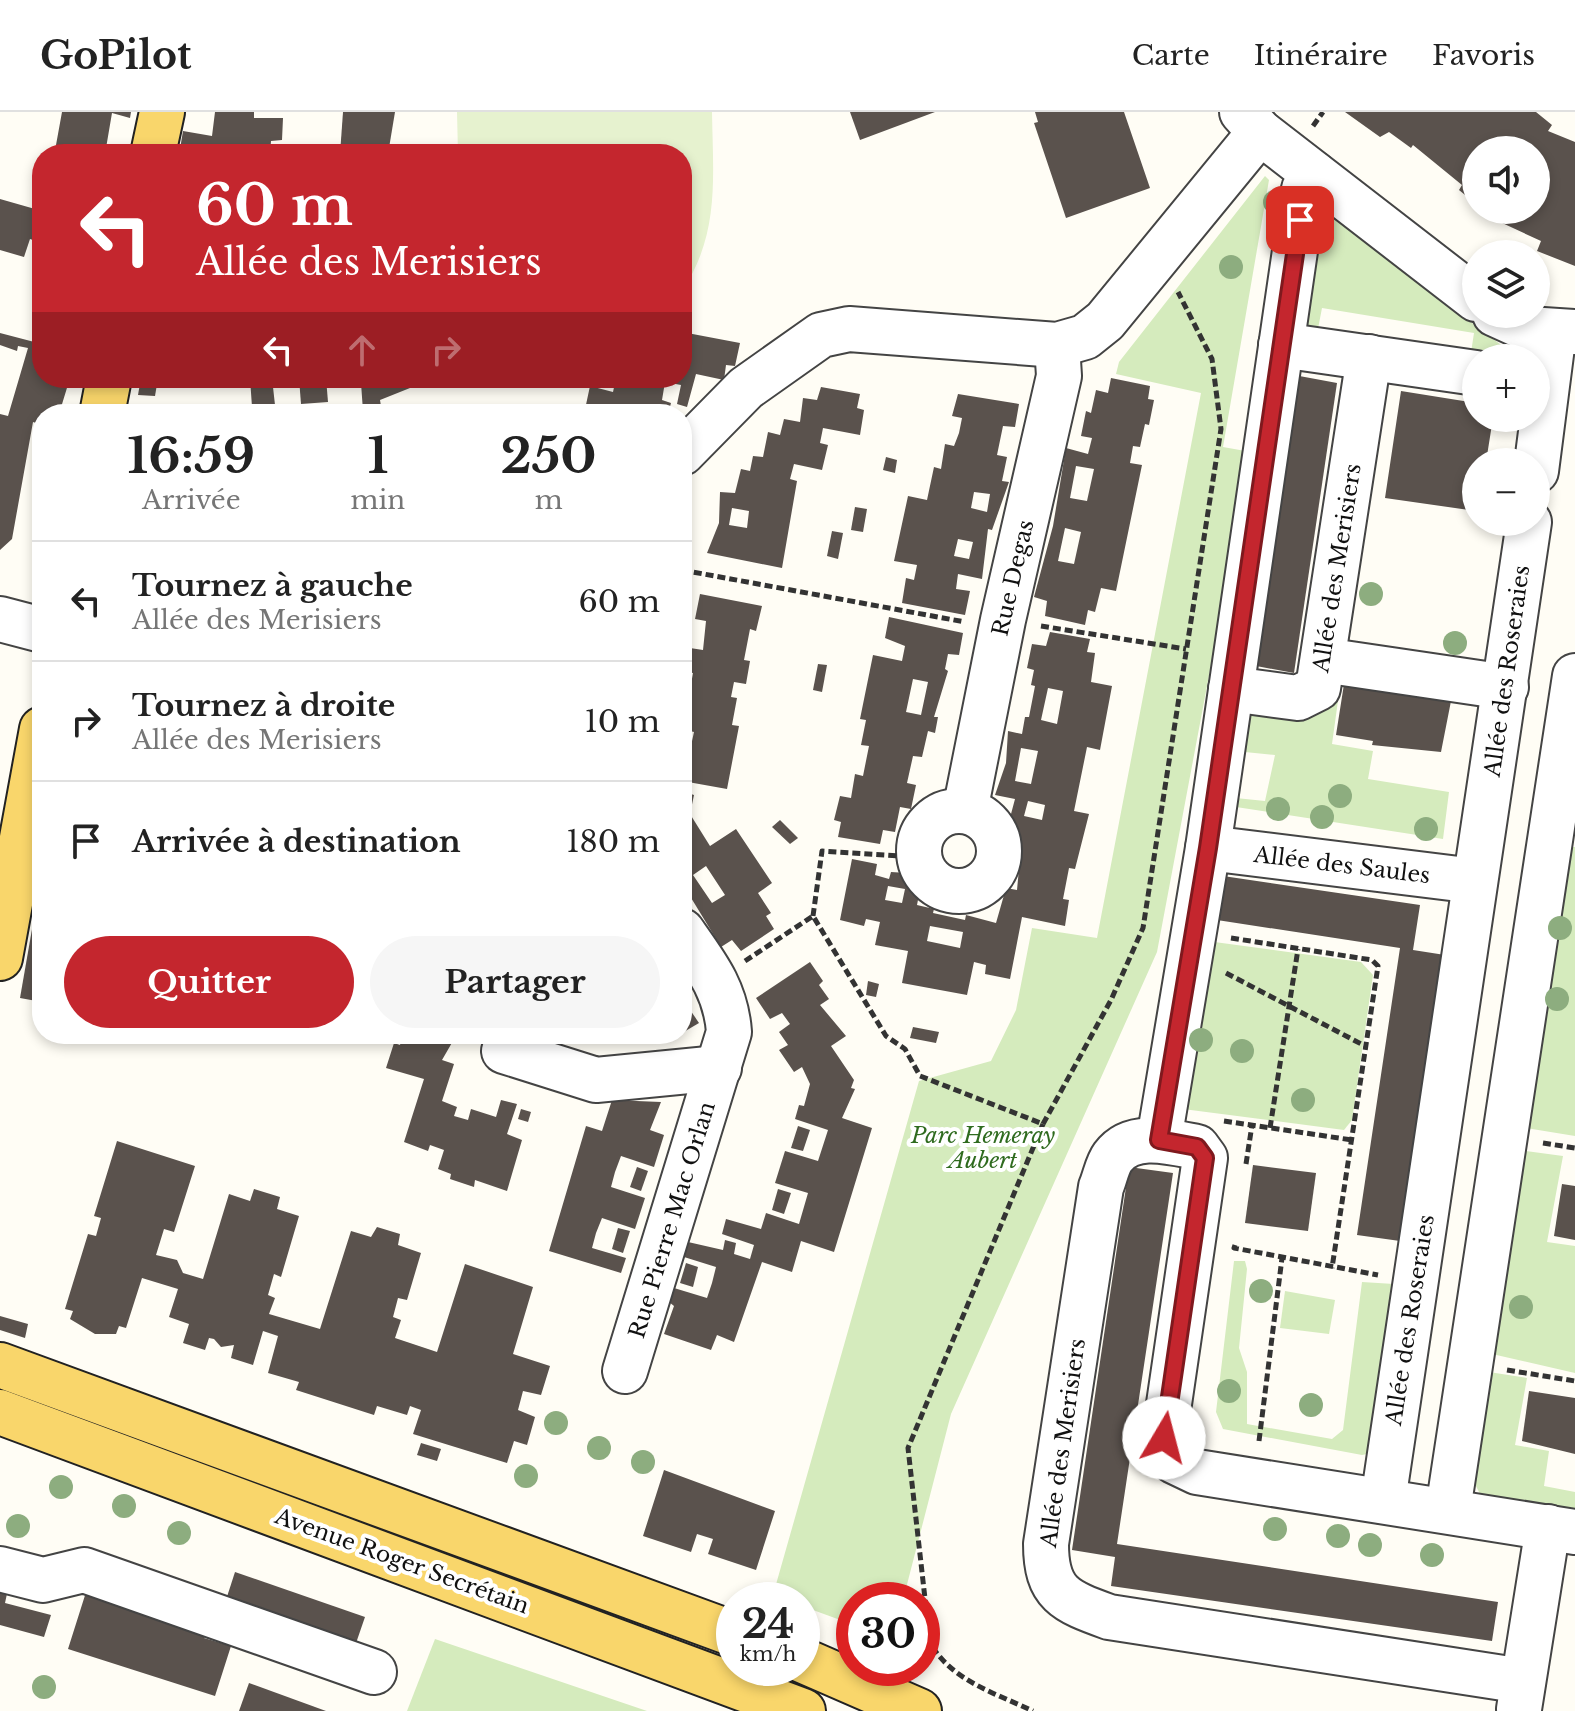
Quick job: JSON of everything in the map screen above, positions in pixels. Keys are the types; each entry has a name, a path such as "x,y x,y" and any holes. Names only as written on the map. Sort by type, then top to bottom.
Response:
{"main road":[{"path":"155,144 162,112"},
{"path":"0,958 32,784"},
{"name":"Avenue Roger Secrétain","path":"0,1365 716,1627"},
{"name":"Avenue Roger Secrétain","path":"0,1412 803,1711"},
{"path":"820,1668 919,1711"}],"street":[{"path":"692,443 746,388 821,335 849,329 1057,345 1085,337 1105,321 1159,254 1251,122 1462,288"},
{"path":"1159,1140 1208,848 1304,189 1314,174"},
{"path":"1526,328 1564,331 1540,448"},
{"name":"Rue Degas","path":"965,811 1002,624 1059,376 1057,345"},
{"path":"1281,345 1462,371"},
{"name":"Allée des Merisiers","path":"1231,689 1298,698 1308,696 1318,688 1369,357"},
{"name":"Allée des Roseraies","path":"1383,1501 1527,536"},
{"path":"0,619 32,627"},
{"path":"1323,660 1506,687"},
{"path":"1448,1510 1514,1084 1563,831 1575,676"},
{"path":"952,811 965,811 978,815 996,835 998,862 982,884 956,891 931,881 918,857 918,844 930,822 952,811"},
{"path":"1485,819 1563,831"},
{"name":"Allée des Saules","path":"1208,848 1475,881"},
{"name":"Rue Pierre Mac Orlan","path":"625,1371 729,1032 727,1008 717,980 692,945"},
{"name":"Rue Pierre Mac Orlan","path":"504,1051 596,1080 719,1068"},
{"path":"1447,1075 1514,1084"},
{"name":"Allée des Merisiers","path":"1383,1501 1197,1472 1184,1468 1168,1452 1164,1438 1205,1158 1197,1147 1159,1140 1139,1141 1113,1156 1101,1187 1046,1544 1046,1569 1054,1588 1074,1604 1109,1617 1521,1696"},
{"path":"1383,1501 1562,1530 1521,1696"},
{"path":"0,1569 43,1580 84,1570 374,1672"}],"path":[{"path":"1033,1711 964,1679 941,1662 930,1643 908,1448 1043,1124 1111,1000 1143,928 1221,429 1212,359 1159,254"},
{"path":"692,572 1002,624 1186,649"},
{"path":"918,857 822,851 813,916 886,1036 905,1049 920,1076 1043,1124"},
{"path":"717,980 813,916"},
{"path":"1194,933 1372,960 1378,966 1332,1268"},
{"path":"1270,1128 1298,949"},
{"path":"1224,972 1367,1047"},
{"path":"1222,1121 1352,1140"},
{"path":"1245,1171 1252,1125"},
{"path":"1236,1233 1234,1248 1332,1268 1417,1280"},
{"path":"1271,1443 1256,1441 1282,1258"},
{"path":"1470,1363 1575,1381"}],"green space":[{"path":"457,112 712,112 712,205 703,248 694,270 692,274 692,144 458,144"},
{"name":"Parc Hemeray Aubert","path":"1265,176 1269,180 1223,447 1251,452 1157,952 951,1414 908,1582 836,1582 836,1618 820,1613 820,1582 777,1582 919,1081 991,1061 1016,1010 1032,928 1097,938 1201,393 1116,374 1119,362"},
{"path":"1316,205 1462,315 1462,328 1479,328 1500,344 1472,344 1474,333 1322,308 1317,334 1302,331"},
{"path":"1341,679 1332,744 1373,751 1368,779 1449,792 1443,839 1223,805 1226,797 1265,801 1275,755 1235,751 1247,712"},
{"path":"1571,847 1575,847 1575,1136 1526,1128"},
{"path":"1207,941 1361,962 1373,975 1352,1120 1344,1130 1183,1109"},
{"path":"1519,1150 1563,1156 1547,1242 1575,1246 1575,1373 1492,1354"},
{"path":"1234,1261 1245,1261 1247,1269 1239,1348 1247,1372 1247,1424 1332,1439 1343,1430 1362,1282 1394,1284 1372,1453 1362,1455 1223,1429 1216,1412"},
{"path":"1285,1291 1335,1300 1329,1334 1280,1328"},
{"path":"1489,1372 1527,1378 1515,1445 1549,1451 1544,1486 1575,1492 1575,1511 1480,1494 1474,1482"},
{"path":"435,1639 647,1711 407,1711"}],"building":[{"path":"62,112 131,112 130,118 112,113 107,144 56,144"},
{"path":"215,112 254,112 254,118 283,118 282,140 271,141 271,144 181,144 183,131 212,136"},
{"path":"343,112 395,112 390,144 341,144"},
{"path":"850,112 935,112 860,140"},
{"path":"1035,112 1124,112 1150,188 1066,218 1034,123 1038,122"},
{"path":"1345,112 1536,112 1552,125 1548,131 1575,142 1575,266 1550,256 1550,240 1539,240 1504,224 1550,224 1550,136 1462,136 1462,185 1413,145 1411,148 1389,132 1380,137"},
{"path":"0,199 32,208 32,240 24,257 0,250"},
{"path":"0,333 32,341 32,388 67,388 62,404 32,404 32,428 12,539 0,550 0,414 8,416 28,348 18,346 17,351 0,345"},
{"path":"692,334 740,343 735,366 726,365 724,380 696,374 688,404 677,404 680,388 692,388"},
{"path":"1294,375 1337,383 1294,673 1251,665"},
{"path":"1111,378 1150,386 1148,399 1154,400 1140,447 1133,446 1130,463 1142,465 1116,591 1101,588 1095,612 1088,610 1085,625 1045,616 1047,601 1034,597 1053,526 1066,448 1088,454 1092,438 1081,436 1086,411 1091,413 1096,390 1108,393","holes":["1076,466 1094,469 1087,501 1070,498","1065,528 1081,532 1074,564 1058,561"]},
{"path":"821,387 860,394 857,408 864,410 860,435 823,428 820,443 828,445 822,470 794,464 790,479 797,481 782,568 707,553 719,523 720,492 735,493 741,469 750,471 753,456 763,457 768,432 780,435 784,419 800,422 803,398 817,400","holes":["732,508 749,511 747,528 729,525"]},
{"path":"139,388 156,388 155,396 138,395"},
{"path":"251,388 273,388 275,404 252,404"},
{"path":"300,388 327,388 328,402 301,404"},
{"path":"361,388 410,388 380,400 381,404 362,404"},
{"path":"590,388 613,392 614,388 664,388 662,400 671,403 586,404"},
{"path":"1401,391 1462,401 1462,432 1491,432 1488,448 1462,448 1462,509 1385,498"},
{"path":"958,394 1019,404 1015,427 1003,426 997,455 1007,457 1002,481 1009,482 992,530 988,529 982,579 958,574 956,589 970,591 965,615 902,603 906,578 914,580 917,565 894,561 908,496 927,500 934,467 941,469 945,444 954,446 962,418 952,416","holes":["974,492 990,494 987,512 971,508","958,539 973,542 969,559 954,556"]},
{"path":"886,457 897,460 895,473 883,470"},
{"path":"855,507 867,509 863,532 851,530"},
{"path":"832,531 843,533 838,559 827,556"},
{"path":"700,594 762,606 756,631 750,629 744,660 750,661 746,684 734,682 731,697 737,698 732,725 739,726 727,789 692,783 692,648 703,650 706,621 695,619"},
{"path":"889,617 963,633 959,655 948,654 945,669 948,671 934,717 938,717 935,733 928,731 922,757 913,756 907,783 916,785 911,809 900,807 895,832 883,830 880,844 838,837 841,822 834,820 840,796 851,798 855,774 863,776 869,746 861,745 866,720 860,719 873,655 902,661 905,646 885,638","holes":["913,679 928,682 921,715 906,712"]},
{"path":"1050,632 1090,639 1087,652 1095,653 1091,682 1112,686 1100,750 1087,747 1074,811 1089,814 1075,869 1069,868 1063,899 1069,900 1065,926 1022,917 1010,979 985,974 986,965 974,962 967,995 902,983 908,951 875,945 880,922 866,919 864,926 840,920 852,859 877,864 875,875 889,879 891,872 923,874 917,905 934,909 933,913 965,920 966,915 996,923 1006,888 1017,890 1020,858 1010,856 1015,832 1003,829 1006,813 1011,814 1015,799 995,795 1006,763 1008,731 1022,734 1025,717 1029,717 1035,686 1031,685 1034,670 1027,668 1032,644 1046,646","holes":["1048,688 1063,691 1057,724 1041,720","1021,748 1038,751 1031,784 1015,781","1028,801 1045,805 1042,820 1024,816","888,886 905,889 902,903 885,900","930,926 963,932 960,948 927,941"]},
{"path":"818,664 827,665 822,692 813,690"},
{"path":"1344,684 1451,701 1441,752 1372,745 1373,741 1336,735"},
{"path":"692,817 710,846 736,829 772,883 758,893 771,913 766,916 774,929 741,951 732,940 721,947 692,899","holes":["706,866 725,895 712,903 693,875"]},
{"path":"780,820 798,838 790,844 772,827"},
{"path":"1223,876 1420,905 1413,950 1445,955 1400,1241 1357,1235 1400,948 1217,920"},
{"path":"32,929 32,1000 20,998"},
{"path":"810,962 823,981 819,985 829,999 820,1005 846,1036 831,1046 854,1080 851,1088 855,1089 842,1118 872,1128 834,1252 801,1241 792,1272 762,1262 734,1342 717,1335 711,1350 664,1334 674,1306 669,1302 674,1288 707,1298 712,1283 716,1267 684,1257 688,1242 723,1250 725,1240 736,1243 734,1254 750,1259 754,1245 722,1234 726,1219 761,1229 766,1213 799,1224 808,1193 775,1183 785,1151 818,1161 828,1130 795,1119 799,1105 804,1106 810,1084 802,1067 794,1072 779,1050 788,1045 779,1032 790,1024 782,1013 770,1019 756,998"},
{"path":"868,981 879,984 876,997 866,995"},
{"path":"692,1013 699,1023 692,1027"},
{"path":"913,1027 939,1032 936,1043 910,1038"},
{"path":"394,1044 451,1044 442,1060 454,1064 442,1101 457,1107 454,1116 468,1120 471,1109 496,1117 501,1100 517,1104 507,1134 522,1140 507,1191 475,1180 474,1187 450,1179 451,1174 438,1169 444,1150 430,1145 428,1151 404,1142 424,1079 386,1068"},
{"path":"612,1100 661,1102 650,1130 664,1135 654,1167 621,1156 615,1172 611,1187 645,1198 635,1229 602,1218 596,1233 592,1248 626,1258 621,1273 549,1251 586,1126 602,1131"},
{"path":"521,1109 531,1112 528,1122 518,1119"},
{"path":"798,1126 810,1130 803,1151 791,1148"},
{"path":"117,1141 195,1166 174,1232 164,1229 156,1255 177,1260 183,1273 203,1279 229,1194 250,1201 254,1189 280,1197 277,1209 299,1216 281,1277 274,1274 268,1295 275,1298 269,1314 320,1329 351,1231 371,1237 377,1227 400,1234 398,1245 421,1253 407,1300 398,1298 393,1317 401,1320 395,1338 437,1352 465,1264 533,1287 513,1354 550,1366 541,1395 523,1391 518,1410 535,1417 527,1445 514,1441 507,1463 413,1434 421,1410 410,1406 407,1415 377,1406 374,1415 296,1390 299,1382 268,1373 278,1336 263,1331 253,1365 231,1358 234,1345 221,1347 209,1338 205,1350 183,1343 189,1324 169,1317 178,1289 142,1278 126,1328 119,1326 116,1334 95,1334 70,1319 73,1311 65,1309 88,1234 96,1236 101,1218 94,1216"},
{"path":"1253,1165 1316,1173 1308,1231 1245,1223"},
{"path":"637,1167 648,1171 641,1191 630,1187"},
{"path":"1129,1167 1173,1173 1117,1544 1498,1602 1492,1641 1111,1586 1115,1557 1072,1550"},
{"path":"1562,1184 1575,1186 1575,1240 1554,1236"},
{"path":"778,1189 791,1193 784,1214 772,1210"},
{"path":"618,1228 630,1231 623,1253 612,1249"},
{"path":"686,1263 698,1267 693,1287 680,1283"},
{"path":"0,1316 28,1324 25,1338 0,1330"},
{"path":"1529,1391 1575,1398 1575,1454 1522,1441"},
{"path":"421,1443 441,1449 437,1461 417,1455"},
{"path":"664,1470 775,1511 756,1570 708,1554 713,1539 697,1534 691,1552 643,1536"},
{"path":"235,1572 365,1617 355,1646 224,1606"},
{"path":"0,1586 8,1589 5,1603 51,1615 44,1637 0,1625"},
{"path":"87,1589 208,1627 204,1638 231,1646 215,1696 68,1649"},
{"path":"249,1683 326,1711 239,1711"}],"route":[{"path":"1164,1438 1205,1158 1197,1147 1159,1140 1208,848 1300,220"}]}
